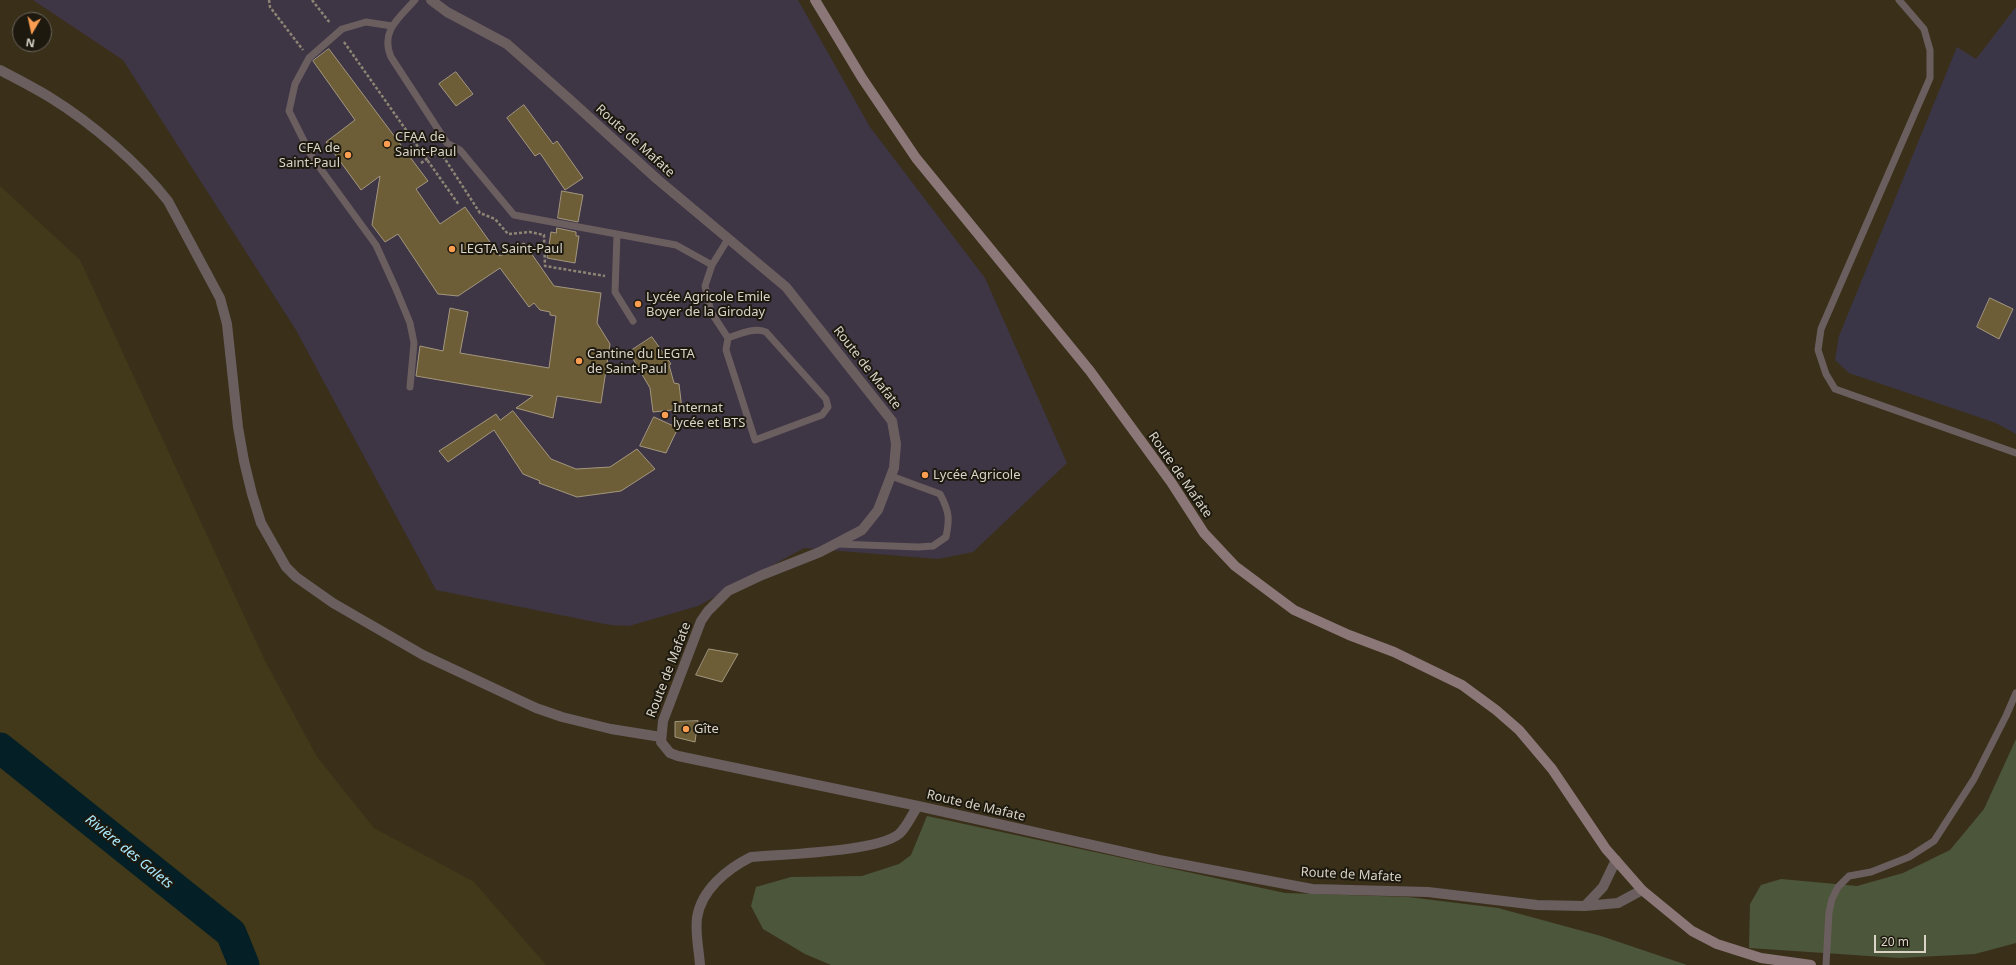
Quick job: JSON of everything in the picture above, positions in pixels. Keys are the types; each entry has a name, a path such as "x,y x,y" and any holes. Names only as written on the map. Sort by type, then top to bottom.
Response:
{"main road":[{"name":"Route de Mafate","path":"815,0 862,78 916,158 1090,371 1171,482 1204,533 1235,566 1294,610 1349,635 1394,652 1448,678 1462,685 1496,710 1519,730 1552,769 1606,849 1642,890 1692,931 1717,944 1761,958 1811,965"}],"street":[{"name":"Route de Mafate","path":"431,0 447,12 507,44 657,179 786,287 892,421 896,444 894,468 878,510 862,530 836,544 728,591 708,611 701,621 667,710 661,737 664,746 670,753 678,756 918,806 1159,860 1312,889 1428,892 1536,905 1585,906 1618,903 1642,890"},
{"path":"0,70 52,98 91,127 157,187 168,201 220,298 226,324 238,427 251,487 261,523 286,567 296,577 334,603 423,655 536,708 562,717 611,729 661,737"},
{"path":"700,965 697,919 700,906 710,890 736,864 751,856 858,847 884,842 900,833 918,806"},
{"path":"1585,906 1603,887 1616,860"}],"lane":[{"path":"415,0 392,26 388,35 387,47 391,57 447,143 460,150 514,215 676,245 712,265"},
{"path":"1899,0 1924,29 1930,50 1930,78 1822,329 1818,350 1826,374 1835,389 2016,453"},
{"path":"392,26 366,22 342,29 337,33 309,58 295,84 289,111 312,157 376,245 396,289 410,323 414,343 410,387"},
{"path":"617,234 615,292 633,321"},
{"path":"728,239 712,265 705,286 711,312 728,338 726,350 755,440 822,415 828,406 826,399 766,332 760,329 752,330 728,338"},
{"path":"836,544 918,547 933,546 946,537 949,524 948,509 940,494 891,476"},
{"path":"1826,965 1829,912 1832,899 1838,887 1849,876 1871,872 1909,857 1934,841 1974,779 2006,716 2016,692"}],"path":[{"path":"269,0 270,7 309,58"},
{"path":"312,0 459,205"}],"shaded area":[{"name":"Lycée Agricole Emile Boyer de la Giroday","path":"33,0 798,0 870,127 985,278 1067,463 973,552 938,559 804,548 698,606 629,626 610,625 436,590 296,330 123,60"},
{"path":"2016,7 2016,434 1996,423 1849,373 1835,360 1839,336 1957,47 1976,59"}],"green space":[{"path":"2016,739 2016,943 1975,954 1899,958 1749,948 1750,904 1761,885 1781,879 1857,886 1903,873 1950,850 1984,809"},
{"path":"927,816 1285,893 1408,897 1498,908 1601,936 1687,965 831,965 805,954 763,929 751,906 756,887 791,877 862,876 899,864 911,855"}],"sand":[{"path":"0,186 80,260 265,661 317,757 374,828 474,882 546,965 0,965"}],"building":[{"path":"329,49 428,181 416,189 440,224 465,207 500,256 524,243 554,286 601,293 597,323 610,344 601,403 557,396 553,418 516,408 533,396 416,376 420,346 443,351 450,308 468,312 460,353 549,368 556,316 550,315 550,312 540,310 534,303 529,307 500,268 458,296 438,294 398,234 385,242 372,225 380,176 361,190 326,142 355,120 313,61"},
{"path":"456,72 473,94 456,106 439,84"},
{"path":"524,105 553,144 557,141 583,178 565,190 540,153 535,156 507,118"},
{"path":"562,191 583,195 578,222 558,218"},
{"path":"557,228 576,232 576,236 579,236 575,263 547,258 551,232 556,233"},
{"path":"1990,298 2013,309 1999,339 1977,327"},
{"path":"652,337 671,364 669,365 674,383 679,384 682,409 653,412 650,388 629,352"},
{"path":"513,411 551,459 576,469 610,467 637,449 655,469 621,491 577,497 539,483 540,481 523,474 494,430 448,462 439,451 496,414 500,420"},
{"path":"654,417 678,428 666,453 640,446"},
{"path":"709,649 738,654 722,682 696,675"},
{"name":"Gîte","path":"698,721 695,742 675,737 675,722"}],"waterway":[{"name":"Rivière des Galets","path":"0,748 231,933 244,965"}],"place":[{"name":"CFAA de Saint-Paul","path":"387,144"},
{"name":"CFA de Saint-Paul","path":"348,155"},
{"name":"LEGTA Saint-Paul","path":"452,249"},
{"name":"Lycée Agricole Emile Boyer de la Giroday","path":"638,304"},
{"name":"Cantine du LEGTA de Saint-Paul","path":"579,361"},
{"name":"Internat lycée et BTS","path":"665,415"},
{"name":"Lycée Agricole","path":"925,475"},
{"name":"Gîte","path":"686,729"}]}
